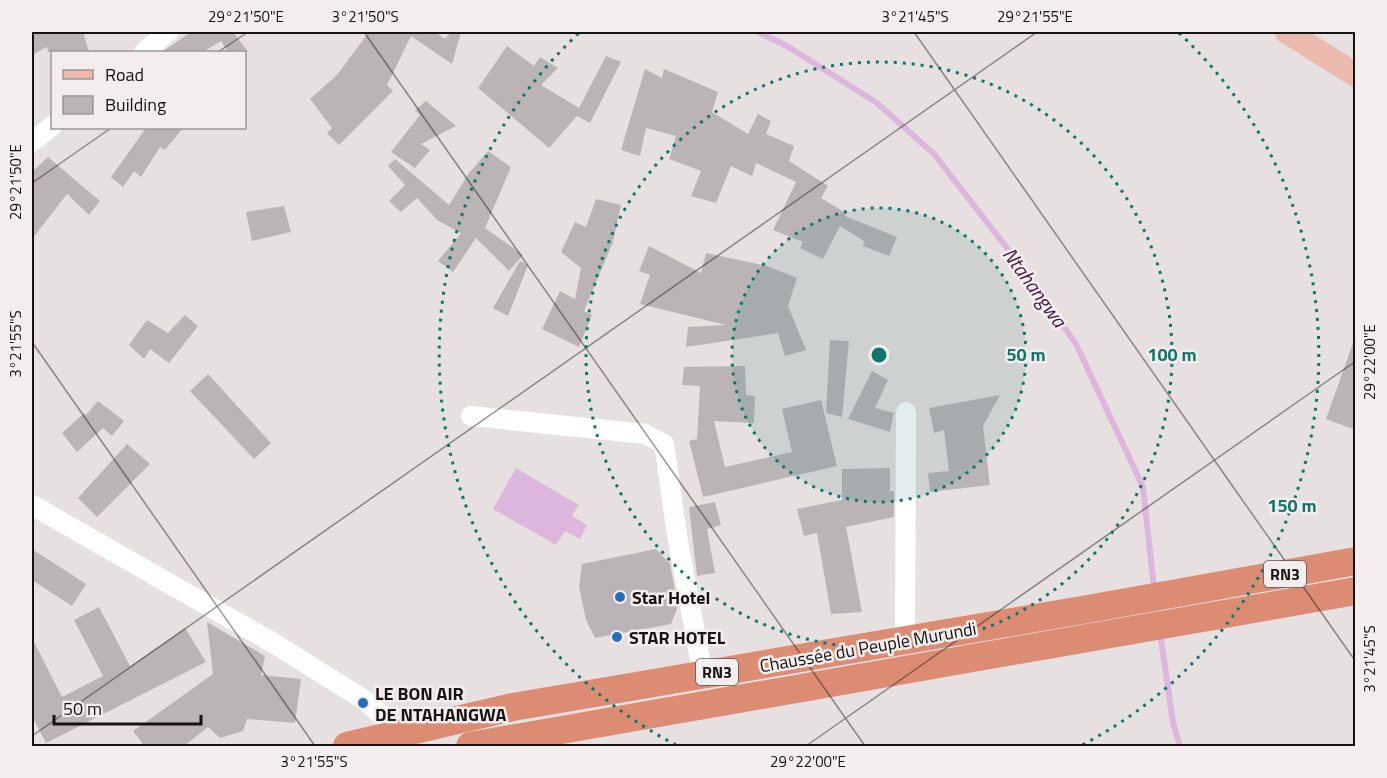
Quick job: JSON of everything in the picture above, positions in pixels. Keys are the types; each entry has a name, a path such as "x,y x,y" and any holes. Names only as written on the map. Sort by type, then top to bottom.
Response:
{"highway":[{"name":"Chaussée du Peuple Murundi","path":"347,747 403,739 513,707 1356,561"},
{"name":"Chaussée du Peuple Murundi","path":"470,747 1356,591"}],"main road":[{"path":"1287,32 1356,75"}],"street":[{"path":"145,51 168,32"},
{"path":"32,142 51,127"},
{"path":"905,640 906,412"},
{"path":"471,416 634,433 658,439 664,444 678,541 702,675"},
{"path":"32,505 275,644 366,701 403,739"}],"shaded area":[{"path":"516,468 579,505 572,516 587,525 580,539 565,531 556,545 493,509"}],"building":[{"path":"40,32 83,32 89,51 48,52 47,47 32,55 32,36"},
{"path":"191,32 236,32 234,33 248,52 227,51 221,41 205,51 163,51"},
{"path":"369,32 435,32 445,39 451,32 461,32 452,64 411,36 387,85 393,91 339,145 327,133 332,128 310,99 337,75"},
{"path":"507,46 534,66 540,57 558,68 541,85 579,108 606,56 621,62 590,123 577,116 549,148 478,88"},
{"path":"645,69 662,78 664,69 718,92 712,112 748,134 758,114 771,121 766,134 794,146 789,161 828,186 821,198 846,213 845,216 897,237 889,256 863,246 864,241 840,226 823,259 800,248 803,242 773,230 796,182 756,163 752,176 731,166 716,203 691,196 701,171 669,159 676,136 646,128 640,156 621,150"},
{"path":"426,101 456,126 421,144 430,150 415,168 391,152 420,115 415,110"},
{"path":"145,129 182,129 165,150 160,147 141,177 134,171 123,187 111,177"},
{"path":"488,151 511,167 485,228 523,255 509,271 476,238 453,272 438,261 461,233 437,220 417,198 401,212 389,201 405,185 388,166 395,159 449,205 469,173"},
{"path":"48,157 100,201 89,215 67,194 32,239 32,172"},
{"path":"596,199 621,205 613,242 584,311 592,315 579,347 542,329 560,291 575,299 581,268 561,252 575,222 586,227"},
{"path":"284,206 291,232 252,241 246,212"},
{"path":"649,246 701,273 706,253 767,266 797,278 788,306 806,350 785,356 778,333 686,347 688,327 726,325 640,304 650,275 639,271"},
{"path":"520,261 528,265 508,316 493,308"},
{"path":"185,315 198,326 169,363 150,349 144,359 129,345 147,320 168,333"},
{"path":"830,340 849,341 842,417 826,413"},
{"path":"1353,343 1356,344 1356,430 1326,419"},
{"path":"745,366 746,395 755,396 754,423 714,421 725,467 792,452 782,409 821,400 837,466 703,497 689,441 697,439 700,386 682,385 684,367"},
{"path":"872,371 888,380 875,408 894,413 890,432 848,419"},
{"path":"208,374 271,443 254,459 190,391"},
{"path":"1000,395 983,426 990,485 930,492 928,473 949,471 944,430 934,433 929,408"},
{"path":"98,401 124,421 112,436 103,428 77,452 62,433 84,413 86,415"},
{"path":"127,444 150,464 97,517 78,498"},
{"path":"890,468 890,491 894,491 894,517 846,527 862,612 831,614 817,533 804,536 797,509 842,500 842,469"},
{"path":"715,502 721,525 707,529 715,573 697,576 689,507"},
{"path":"32,549 86,584 72,606 32,580"},
{"path":"656,549 670,564 678,606 671,624 595,638 586,620 579,587 582,564"},
{"path":"99,607 130,666 185,628 206,662 46,743 32,716 32,638 62,697 103,676 74,620"},
{"path":"207,622 265,656 261,675 301,679 295,723 247,719 243,731 220,738 208,727 183,747 145,747 133,731 213,674"}],"waterway":[{"name":"Ntahangwa","path":"758,32 787,46 877,103 934,154 1024,270 1076,344 1143,487 1154,589"},
{"name":"Ntahangwa","path":"1160,632 1173,723 1180,746"}],"place":[{"name":"Star Hotel","path":"620,597"},
{"name":"STAR HOTEL","path":"617,637"},
{"name":"LE BON AIR DE NTAHANGWA","path":"363,703"}]}
